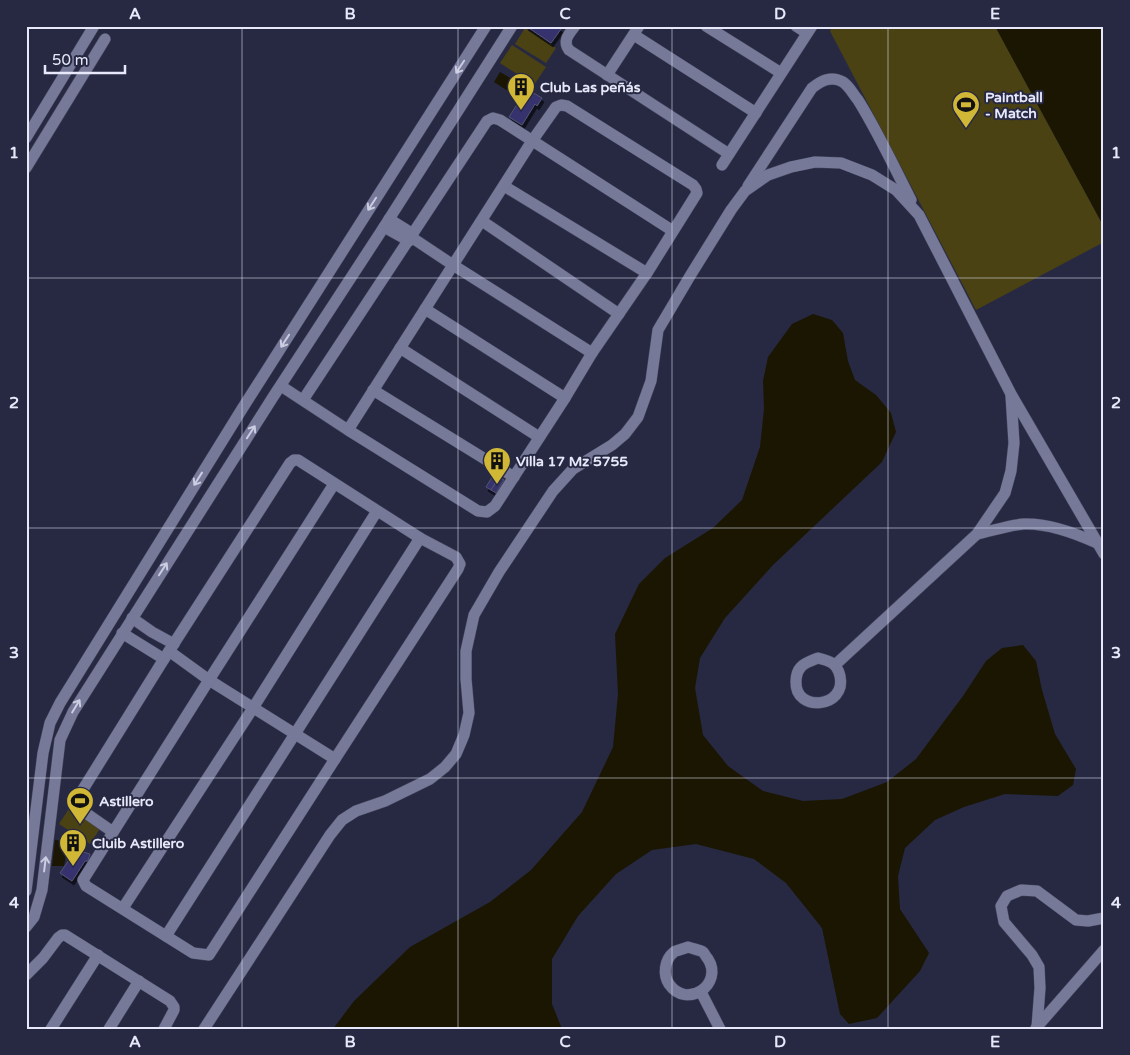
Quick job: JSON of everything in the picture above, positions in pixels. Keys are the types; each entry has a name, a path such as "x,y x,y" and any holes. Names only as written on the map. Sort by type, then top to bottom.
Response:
{"street":[{"path":"42,890 27,889 43,753 50,723 60,702 256,386 486,26"},
{"path":"26,926 34,917 42,890 60,740 72,712 512,26"},
{"path":"575,26 566,39 566,47 569,50 729,154"},
{"path":"706,26 781,73"},
{"path":"722,165 810,30 796,26"},
{"path":"26,138 88,29"},
{"path":"607,75 637,31 756,113"},
{"path":"26,168 105,39"},
{"path":"478,39 497,50"},
{"path":"204,1029 330,835 342,820 356,810 385,801 430,779 445,767 456,754 464,735 469,714 466,650 474,615 499,572 553,491 573,469 612,445 625,434 638,417 651,381 658,330 731,210 812,88 823,80 831,78 842,81 849,87 868,117 1011,394 1104,554"},
{"path":"281,386 348,430 478,511 487,512 495,506 592,353 647,273 697,193 696,189 685,180 567,106 561,105 556,107 532,141 348,430"},
{"path":"303,400 487,121 493,118 500,120 673,231"},
{"path":"745,191 768,175 791,166 815,162 841,163 872,175 896,190 919,215"},
{"path":"504,186 647,273"},
{"path":"482,221 619,314"},
{"path":"386,223 592,353"},
{"path":"425,309 565,398"},
{"path":"400,348 539,437"},
{"path":"256,386 273,397"},
{"path":"373,390 514,477"},
{"path":"835,665 977,534 1005,493 1014,443 1011,394"},
{"path":"113,832 77,807 76,804 82,791 169,651 290,463 298,460 420,538 456,557 460,564 458,570 209,955 193,953 86,886 83,880 334,484"},
{"path":"123,908 253,708 377,511"},
{"path":"977,534 1023,524 1039,525 1078,534 1097,543"},
{"path":"166,936 420,538"},
{"path":"132,618 152,632 169,651 209,680 335,759"},
{"path":"122,633 169,651"},
{"path":"818,658 835,665 840,675 841,685 836,695 828,701 816,703 807,700 798,693 796,685 797,674 801,666 818,658"},
{"path":"50,723 65,730"},
{"path":"1036,1028 1040,988 1039,967 1032,955 1004,922 1001,906 1008,896 1021,890 1037,891 1076,920 1104,918"},
{"path":"26,975 43,958 58,938 65,935 170,1001 174,1007 173,1014 164,1029"},
{"path":"688,947 703,952 712,965 711,980 701,992 687,995 673,990 665,978 665,964 674,952 688,947"},
{"path":"1036,1028 1104,950"},
{"path":"51,1029 98,955"},
{"path":"109,1029 139,981"},
{"path":"701,992 720,1029"}],"shaded area":[{"name":"Paintball - Match","path":"833,26 995,26 1104,227 1104,242 976,310 830,31"},
{"path":"995,26 1104,26 1104,227"},
{"path":"525,28 556,48 546,63 515,44"},
{"path":"512,45 546,67 534,85 500,63"},
{"path":"500,72 519,83 515,89 520,92 516,96 494,82"},
{"path":"813,314 832,320 843,333 848,361 855,380 876,395 891,413 896,432 882,462 773,565 725,618 700,658 695,688 703,735 728,766 763,791 803,801 842,799 887,782 916,759 963,696 986,661 1002,648 1023,645 1036,661 1055,734 1076,769 1073,785 1058,796 1005,794 964,807 935,820 905,848 898,876 900,909 929,953 920,971 877,1018 849,1024 840,1014 822,928 786,883 754,859 696,844 652,850 616,874 578,916 552,959 552,1004 562,1029 333,1029 354,1001 410,947 490,902 531,870 582,812 613,747 618,694 615,634 639,584 665,558 713,528 742,500 760,447 764,409 763,381 768,357 792,324"},
{"name":"Astillero","path":"70,807 101,827 90,844 59,824"},
{"path":"55,840 73,842 71,849 67,850 64,866 52,866"}],"building":[{"path":"526,26 558,26 561,29 551,43"},
{"name":"Club Las peñás","path":"527,89 542,98 537,106 535,104 522,125 509,117"},
{"path":"494,474 499,477 491,490 486,487"},
{"name":"Villa 17 Mz 5755","path":"499,477 504,480 496,493 491,490"},
{"name":"Cluib Astillero","path":"76,850 90,854 88,861 85,861 72,881 60,873"}],"place":[{"name":"Club Las peñás","path":"521,111"},
{"name":"Paintball - Match","path":"966,129"},
{"name":"Villa 17 Mz 5755","path":"497,485"},
{"name":"Astillero","path":"80,825"},
{"name":"Cluib Astillero","path":"73,867"}]}
